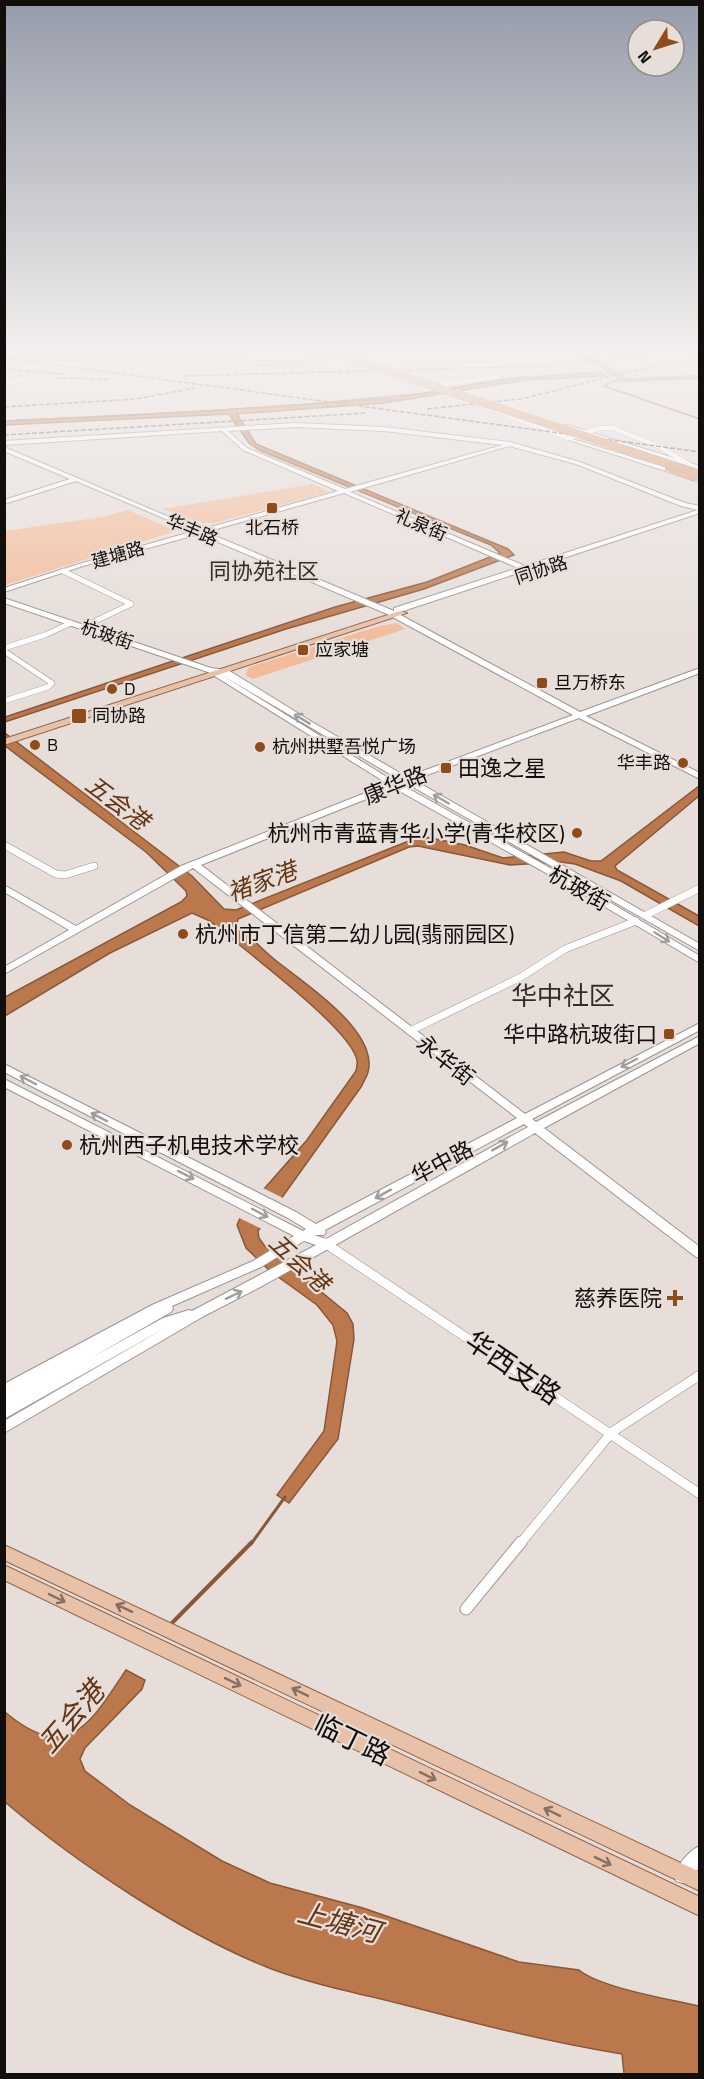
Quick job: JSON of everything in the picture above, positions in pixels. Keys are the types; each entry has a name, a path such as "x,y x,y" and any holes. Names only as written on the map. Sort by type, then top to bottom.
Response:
{"highway":[{"path":"609,448 668,468 699,474"},
{"path":"623,448 699,474"}],"main road":[{"name":"华丰路","path":"9,448 77,479 397,613 699,777"},
{"name":"礼泉街","path":"243,448 524,568"},
{"path":"475,454 483,448"},
{"name":"建塘路","path":"4,590 201,531 496,448"},
{"path":"517,448 576,466 678,507 684,517"},
{"path":"519,448 578,463 683,506 699,510"},
{"path":"604,448 699,474"},
{"path":"637,448 690,465 699,474"},
{"path":"4,502 77,479"},
{"name":"同协路","path":"212,672 225,672 699,510"},
{"name":"同协路","path":"4,742 11,736 699,517"},
{"name":"杭玻街","path":"4,600 212,672 395,785 636,921 699,960"},
{"name":"康华路","path":"4,971 184,868 407,780 699,670"},
{"name":"杭玻街","path":"225,672 407,780 646,915 699,948"},
{"name":"华丰路","path":"582,714 699,771"},
{"name":"永华街","path":"194,864 699,1254"},
{"path":"4,888 76,930"},
{"name":"华中路","path":"4,1390 156,1308 257,1264 303,1236 699,1026"},
{"name":"华中路","path":"4,1428 176,1328 196,1313 271,1276 533,1127 699,1039"},
{"path":"4,1067 240,1196 284,1226 303,1236 326,1243"},
{"path":"4,1082 240,1196 292,1215 318,1229 326,1243"},
{"name":"华中路","path":"4,1414 164,1318 185,1297"},
{"name":"华中路","path":"4,1402 164,1318 196,1313"},
{"name":"临丁路","path":"4,1552 699,1882"},
{"name":"临丁路","path":"4,1572 699,1907"},
{"path":"682,1875 699,1854"}],"street":[{"path":"662,448 690,465"},
{"path":"63,571 131,604 83,627"},
{"path":"4,649 45,636 71,623"},
{"path":"4,649 52,683 48,687 4,701"},
{"path":"4,845 56,874 65,875 94,866"},
{"path":"646,915 699,888"},
{"path":"410,1031 521,977 565,949 636,921"},
{"name":"华西支路","path":"326,1243 699,1494"},
{"path":"466,1609 610,1434 699,1375"}],"shaded area":[{"path":"313,484 329,492 215,523 203,523 162,509"},
{"path":"128,510 176,531 5,585 5,531 102,517"},
{"path":"397,623 405,629 253,679 245,675 249,667 379,626"}],"water":[{"path":"256,448 266,448 508,549 514,555 424,589 286,629 5,722 5,717 335,607 427,582 500,553 491,545"},
{"path":"5,733 192,876 224,909 236,910 421,836 465,845 503,858 564,852 591,861 601,861 699,786 699,796 615,866 617,870 699,916 699,926 621,881 575,864 561,862 510,865 418,846 409,847 238,919 237,924 274,959 331,1004 345,1018 365,1047 369,1062 368,1072 361,1087 258,1231 259,1238 264,1245 347,1313 353,1324 354,1339 338,1439 289,1503 277,1495 324,1431 337,1341 333,1325 317,1305 270,1271 246,1248 237,1225 242,1214 307,1140 356,1071 357,1059 348,1043 313,1006 210,921 192,913 110,953 5,1016 5,997 181,902 187,896 186,891 146,852 5,746"},
{"name":"上塘河","path":"126,1670 145,1680 142,1689 85,1748 80,1759 85,1771 130,1805 222,1861 270,1883 363,1908 519,1962 579,1970 619,1987 699,2006 699,2074 624,2074 622,2054 511,2032 285,1974 236,1954 201,1936 97,1872 5,1802 5,1712 27,1728 45,1735 61,1736 76,1731 101,1707"}],"pier":[{"path":"261,1187 283,1198 262,1229 237,1217"}],"waterway":[{"name":"五会港","path":"251,1544 285,1497"},
{"name":"五会港","path":"172,1623 252,1542"}],"railway":[{"path":"671,448 700,452"}],"place":[{"name":"北石桥","path":"272,508"},
{"name":"应家塘","path":"303,650"},
{"name":"旦万桥东","path":"542,683"},
{"name":"D","path":"112,689"},
{"name":"同协路","path":"79,716"},
{"name":"B","path":"35,745"},
{"name":"杭州拱墅吾悦广场","path":"260,747"},
{"name":"华丰路","path":"683,763"},
{"name":"田逸之星","path":"446,768"},
{"name":"杭州市青蓝青华小学(青华校区)","path":"577,833"},
{"name":"杭州市丁信第二幼儿园(翡丽园区)","path":"183,934"},
{"name":"华中路杭玻街口","path":"669,1034"},
{"name":"杭州西子机电技术学校","path":"67,1145"},
{"name":"慈养医院","path":"675,1298"}],"district":[{"name":"同协苑社区","path":"264,571"},
{"name":"华中社区","path":"563,996"}],"water label":[{"name":"褚家港","path":"262,882"}]}
